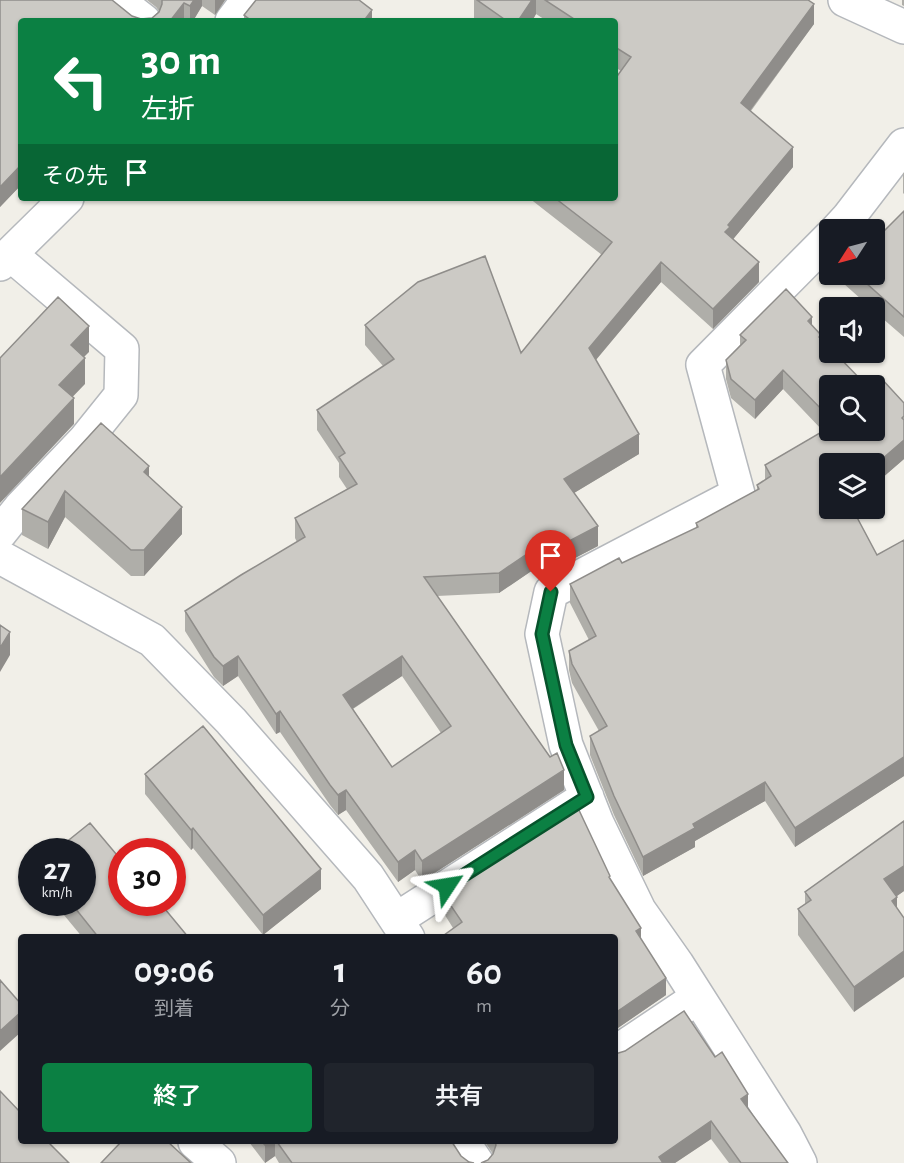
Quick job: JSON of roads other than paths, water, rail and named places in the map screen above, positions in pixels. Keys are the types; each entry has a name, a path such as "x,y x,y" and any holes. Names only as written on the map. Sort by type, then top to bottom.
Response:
{"street":[{"path":"117,0 140,18"},
{"path":"234,18 248,0"},
{"path":"845,0 904,27"},
{"path":"847,219 904,145"},
{"path":"0,533 20,508 84,441 121,395 122,349 5,259 64,201"},
{"path":"801,1163 677,964 639,910 587,797 566,745 542,634 551,592 738,494 703,365 819,248"},
{"path":"0,557 152,640 231,721 368,877 402,928 587,797"},
{"path":"618,1051 697,998"},
{"path":"197,1144 219,1163"}]}
